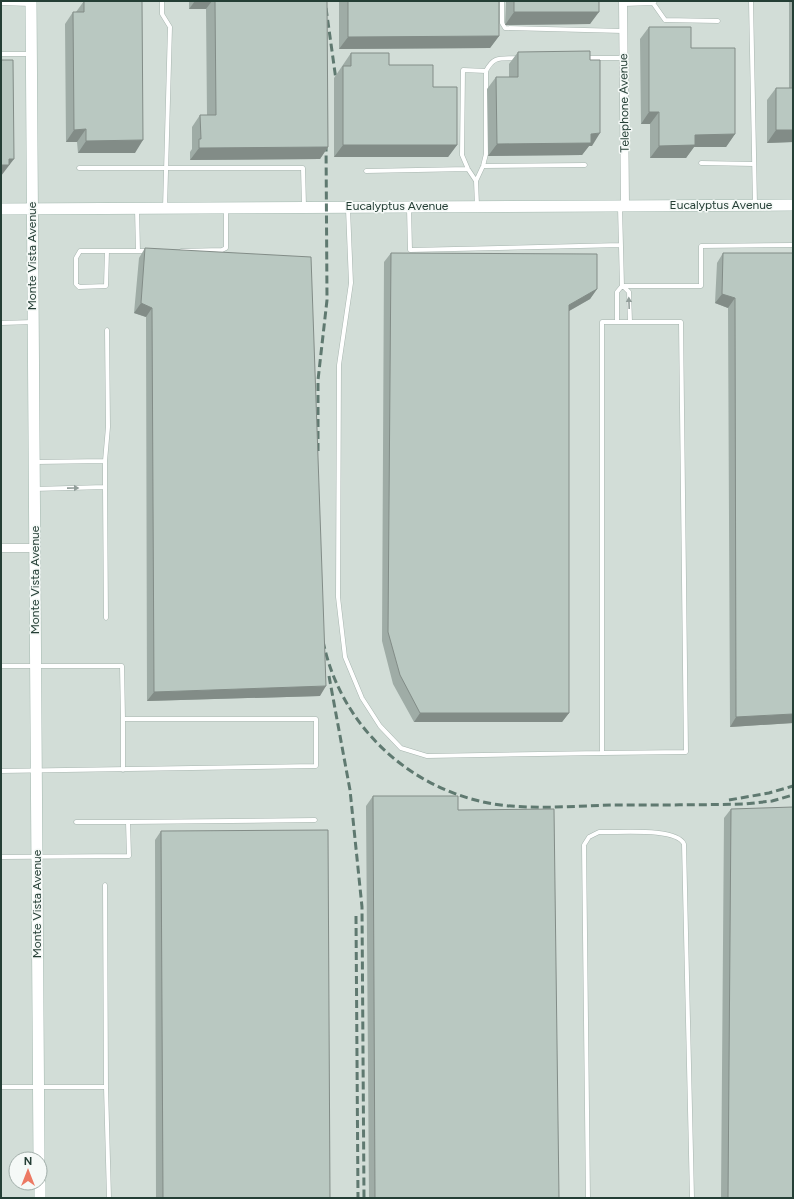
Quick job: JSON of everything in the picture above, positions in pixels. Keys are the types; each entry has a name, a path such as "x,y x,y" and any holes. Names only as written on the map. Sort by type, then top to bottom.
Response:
{"street":[{"name":"Monte Vista Avenue","path":"31,2 39,1151"},
{"name":"Telephone Avenue","path":"623,2 623,205"},
{"name":"Eucalyptus Avenue","path":"1,209 477,205 793,205"},
{"path":"1,548 34,548"}],"lane":[{"path":"162,1 162,14 170,27 165,208"},
{"path":"502,1 502,23 505,28 624,31"},
{"path":"751,1 755,205"},
{"path":"1,3 31,2"},
{"path":"623,2 654,2 665,20 718,21"},
{"path":"1,54 31,54"},
{"path":"477,205 476,181 483,166 486,154 486,71 491,61 495,59 527,58"},
{"path":"582,58 624,58"},
{"path":"476,181 468,169 462,155 463,70 486,71"},
{"path":"701,163 754,164"},
{"path":"483,166 585,165"},
{"path":"79,168 303,168 304,207"},
{"path":"366,171 468,169"},
{"path":"617,322 617,292 622,286 621,245 623,205"},
{"path":"348,206 351,283 340,365 338,597 345,657 362,698 380,726 401,748 427,756 686,752 681,322 602,322 602,753"},
{"path":"408,206 410,250 621,245"},
{"path":"137,208 138,251"},
{"path":"176,251 222,250 226,248 226,208"},
{"path":"622,286 701,286 701,246 793,245"},
{"path":"107,251 106,286 79,287 76,284 76,258 80,252 107,251 153,251"},
{"path":"622,286 629,292 630,322"},
{"path":"1,323 33,322"},
{"path":"106,618 106,461 108,427 107,330"},
{"path":"34,462 106,461"},
{"path":"34,488 106,487"},
{"path":"1,666 122,666 123,770"},
{"path":"1,771 316,766 316,718 123,718"},
{"path":"76,822 315,820"},
{"path":"1,857 37,858 129,856 128,822"},
{"path":"588,1198 584,845 593,834 606,832 667,833 678,837 684,844 692,1198"},
{"path":"105,885 106,1087 109,1198"},
{"path":"1,1087 106,1087"}],"shaded area":[{"path":"1,1 793,1 793,1198 1,1198"}],"building":[{"path":"84,1 142,1 143,140 86,141 86,129 74,130 73,12 84,12"},
{"path":"215,1 327,1 328,147 199,148 199,139 201,139 200,115 216,115"},
{"path":"348,1 499,1 499,36 348,37"},
{"path":"514,1 599,1 599,12 514,12"},
{"path":"649,27 691,27 691,48 735,48 735,134 695,135 695,145 659,146 659,112 649,112"},
{"path":"590,51 590,60 600,60 600,133 591,134 591,143 497,144 496,77 518,77 518,52"},
{"path":"351,53 389,53 389,65 433,65 433,87 457,87 457,145 343,145 343,66 351,66"},
{"path":"1,60 13,60 14,159 9,159 9,165 1,165"},
{"path":"776,88 793,88 793,130 776,130"},
{"path":"145,248 311,257 326,686 154,692 152,308 141,303"},
{"path":"391,253 597,254 597,289 569,305 569,713 420,713 400,675 388,632"},
{"path":"723,253 793,253 793,714 736,717 735,298 722,294"},
{"path":"373,796 458,796 458,810 554,809 559,1198 375,1198"},
{"path":"793,807 793,1198 728,1198 731,809"},
{"path":"328,830 330,1198 163,1198 161,831"}],"railway":[{"path":"326,8 337,87"},
{"path":"318,451 318,380 327,300 326,140"},
{"path":"323,641 332,672 345,700 362,726 383,749 407,768 434,784 463,796 508,806 568,807 612,805 745,804 772,801 793,795"},
{"path":"329,676 350,790 362,907 364,1198"},
{"path":"729,800 769,793 793,786"},
{"path":"356,916 358,1198"}]}
